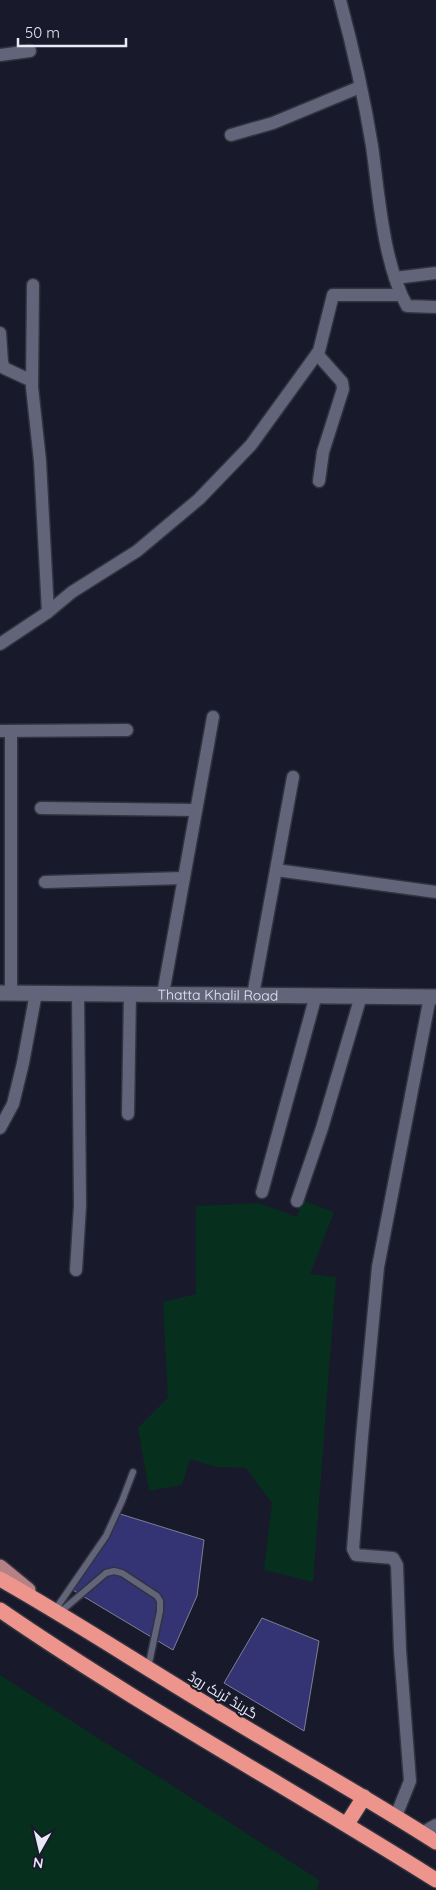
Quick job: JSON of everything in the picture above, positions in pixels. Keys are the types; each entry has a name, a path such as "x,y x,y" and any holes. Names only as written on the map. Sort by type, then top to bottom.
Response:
{"highway":[{"path":"0,1579 53,1609"},
{"name":"گرینڈ ٹرنک روڈ","path":"53,1609 436,1842"},
{"path":"0,1610 201,1739 347,1824 436,1880"},
{"path":"347,1824 364,1797"}],"main road":[{"name":"گرینڈ ٹرنک روڈ","path":"0,1567 53,1609"},
{"path":"0,1616 27,1628"}],"street":[{"path":"340,0 360,87 381,214 395,278 407,306 436,307"},
{"path":"0,55 30,51"},
{"path":"231,135 273,123 360,87"},
{"path":"395,278 436,273"},
{"path":"33,286 32,381 40,461 48,612"},
{"path":"0,644 48,612 72,592 137,551 199,499 251,445 317,354 333,295 401,295"},
{"path":"0,333 4,368 32,381"},
{"path":"317,354 342,382 343,389 328,434 319,481"},
{"path":"163,994 213,717"},
{"path":"5,993 5,731 127,730"},
{"path":"253,995 293,777"},
{"path":"41,808 196,810"},
{"path":"276,870 436,892"},
{"path":"45,882 184,878"},
{"name":"Thatta Khalil Road","path":"5,993 433,996"},
{"path":"0,1128 13,1104 24,1063 36,993"},
{"path":"76,1270 80,1206 78,993"},
{"path":"128,1114 130,993"},
{"path":"262,1192 316,995"},
{"path":"297,1201 322,1128 361,996"},
{"path":"396,1816 410,1781 400,1650 397,1564 393,1558 356,1555 354,1549 362,1437 378,1267 433,996"},
{"path":"422,1833 436,1825"}],"lane":[{"path":"53,1609 106,1536 133,1472"},
{"path":"53,1609 106,1573 114,1571 122,1573 157,1596 160,1601 160,1610 148,1668"}],"green space":[{"path":"301,1200 334,1212 310,1274 336,1277 313,1582 264,1570 272,1503 246,1468 216,1467 190,1459 182,1485 149,1491 138,1428 168,1398 163,1302 196,1294 196,1206 259,1203 297,1217"},
{"path":"0,1675 319,1880 317,1890 0,1890"}],"building":[{"path":"117,1513 204,1540 197,1596 173,1650 71,1589"},
{"path":"262,1618 319,1641 304,1731 224,1683"}]}
